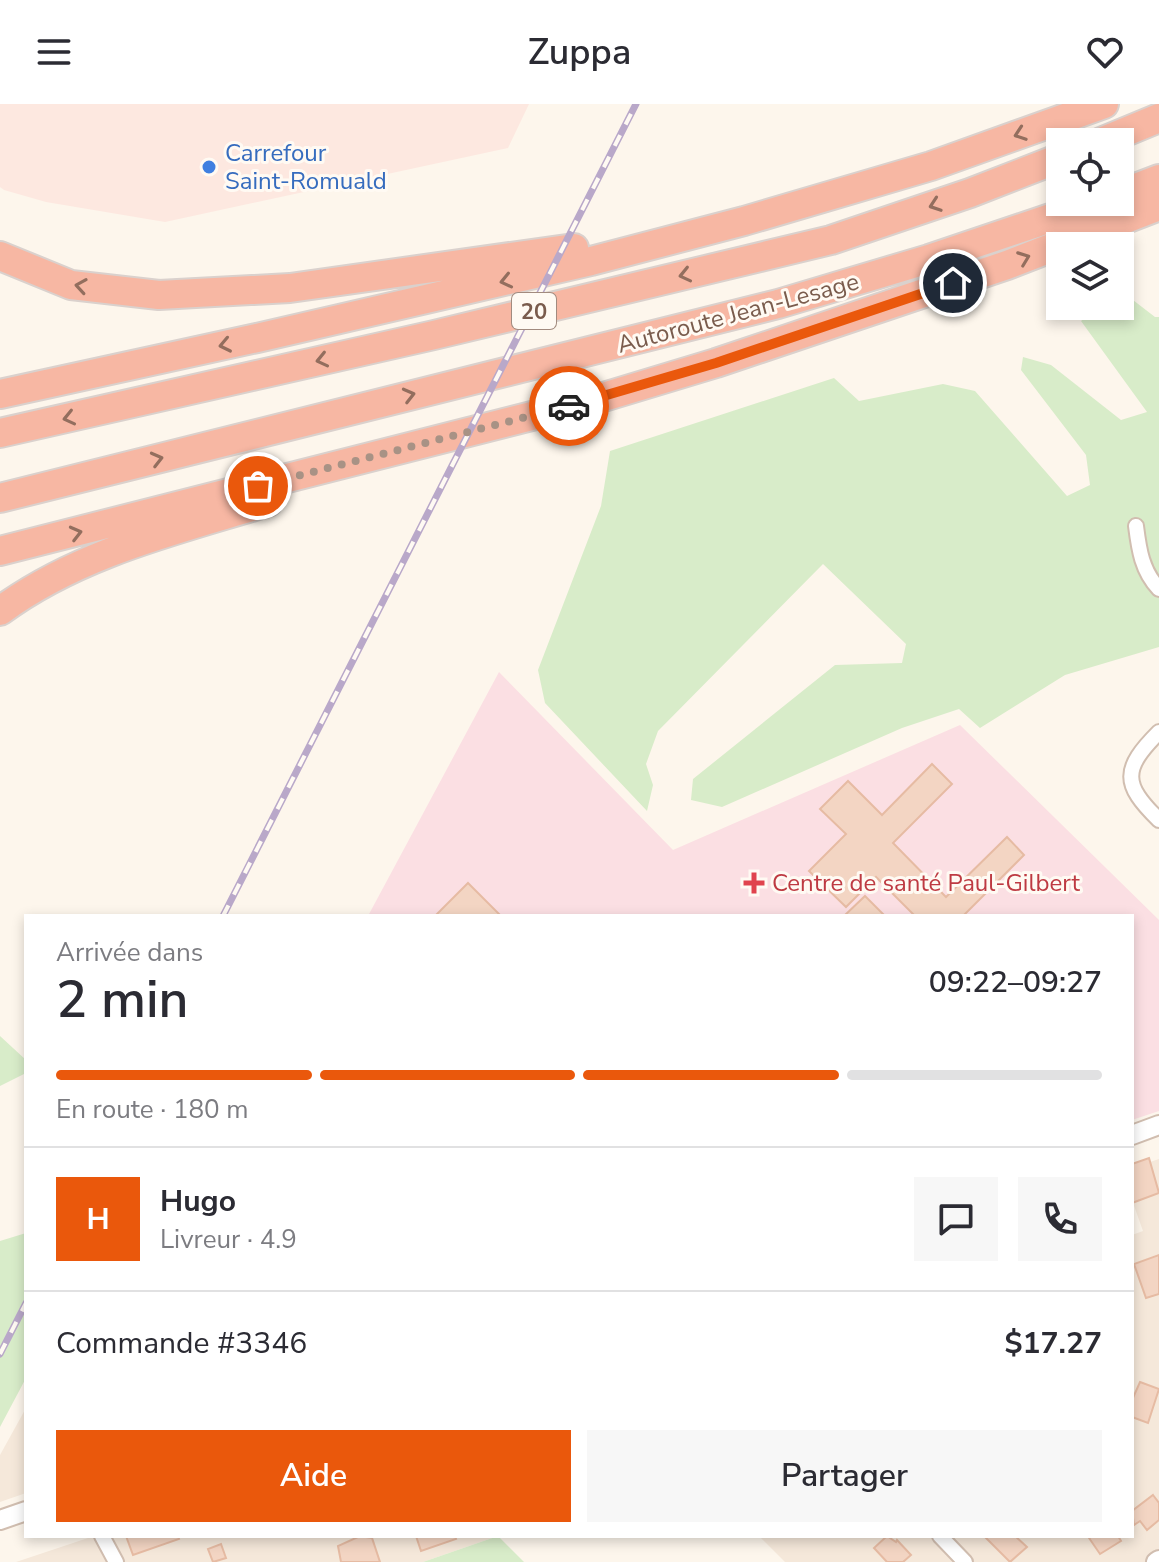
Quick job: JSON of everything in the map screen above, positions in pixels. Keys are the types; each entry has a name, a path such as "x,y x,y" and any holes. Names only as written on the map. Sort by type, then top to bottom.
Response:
{"highway":[{"path":"0,394 576,265 744,221 931,166 1104,104"},
{"path":"1134,128 1159,118"},
{"name":"Autoroute Jean-Lesage","path":"0,433 434,335 831,240 1046,163"},
{"path":"1134,189 1159,179"},
{"path":"0,611 67,572 135,543 716,363 1007,265 1159,206"},
{"name":"Autoroute Jean-Lesage","path":"0,498 778,304 929,259 1056,216"},
{"path":"0,256 71,285 159,295 290,288 465,265 744,221"},
{"path":"0,551 587,402"}],"street":[{"path":"1136,526 1141,558 1151,581 1159,589"},
{"path":"1159,732 1139,752 1130,769 1131,788 1159,820"},
{"path":"1134,1134 1159,1125"},
{"path":"0,1520 24,1512"},
{"path":"103,1538 116,1562"},
{"path":"942,1538 965,1562"}],"shaded area":[{"name":"Carrefour Saint-Romuald","path":"0,104 529,104 508,148 165,222 46,202 4,190 0,187"},
{"name":"Centre de santé Paul-Gilbert","path":"499,672 673,850 960,725 1159,920 1159,1111 1134,1119 1134,914 369,914"},
{"path":"1159,1159 1159,1562 785,1562 761,1538 1134,1538 1134,1234 1143,1231 1134,1206 1134,1167"},
{"path":"24,1412 24,1494 0,1502 0,1455"},
{"path":"88,1538 492,1538 423,1562 16,1562"}],"green space":[{"path":"1134,301 1159,317 1159,647 1065,675 980,728 959,709 902,728 722,807 691,800 693,779 835,665 902,663 906,644 823,564 658,731 646,764 653,785 647,811 545,703 538,670 601,506 610,451 834,378 859,401 943,384 975,391 1067,496 1090,485 1086,455 1021,370 1023,357 1051,365 1121,420 1147,412 1081,321 1134,320"},
{"path":"0,1036 24,1058 24,1074 0,1086"},
{"path":"24,1234 24,1382 0,1427 0,1241"},
{"path":"500,1538 524,1562 423,1562"}],"building":[{"path":"932,764 952,784 893,843 946,897 1007,837 1024,855 965,914 913,914 876,877 846,907 809,871 846,834 820,809 848,781 882,815"},
{"path":"468,883 499,914 437,914"},
{"path":"865,896 883,914 846,914"},
{"path":"1149,1158 1159,1193 1134,1202 1134,1163"},
{"path":"1159,1255 1159,1294 1146,1298 1134,1264"},
{"path":"1140,1382 1159,1389 1148,1423 1134,1418 1134,1396"},
{"path":"1153,1495 1159,1503 1159,1520 1147,1530 1140,1521 1134,1525 1134,1509"},
{"path":"127,1538 179,1538 179,1539 133,1555"},
{"path":"356,1538 372,1538 380,1562 341,1562 338,1546"},
{"path":"417,1538 456,1538 456,1539 421,1551"},
{"path":"885,1538 890,1538 897,1540 911,1555 903,1562 887,1562 874,1548"},
{"path":"986,1538 1017,1538 1027,1547 1010,1562"},
{"path":"1089,1538 1119,1538 1121,1541 1100,1554"},
{"path":"221,1544 226,1558 213,1562 208,1549"}],"railway":[{"path":"224,914 636,104"},
{"path":"0,1354 24,1307"}],"way so far":[{"path":"258,486 569,406"}],"place":[{"name":"Carrefour Saint-Romuald","path":"209,167"},
{"name":"Centre de santé Paul-Gilbert","path":"754,883"}],"route":[{"path":"569,406 716,363 953,283"}]}
